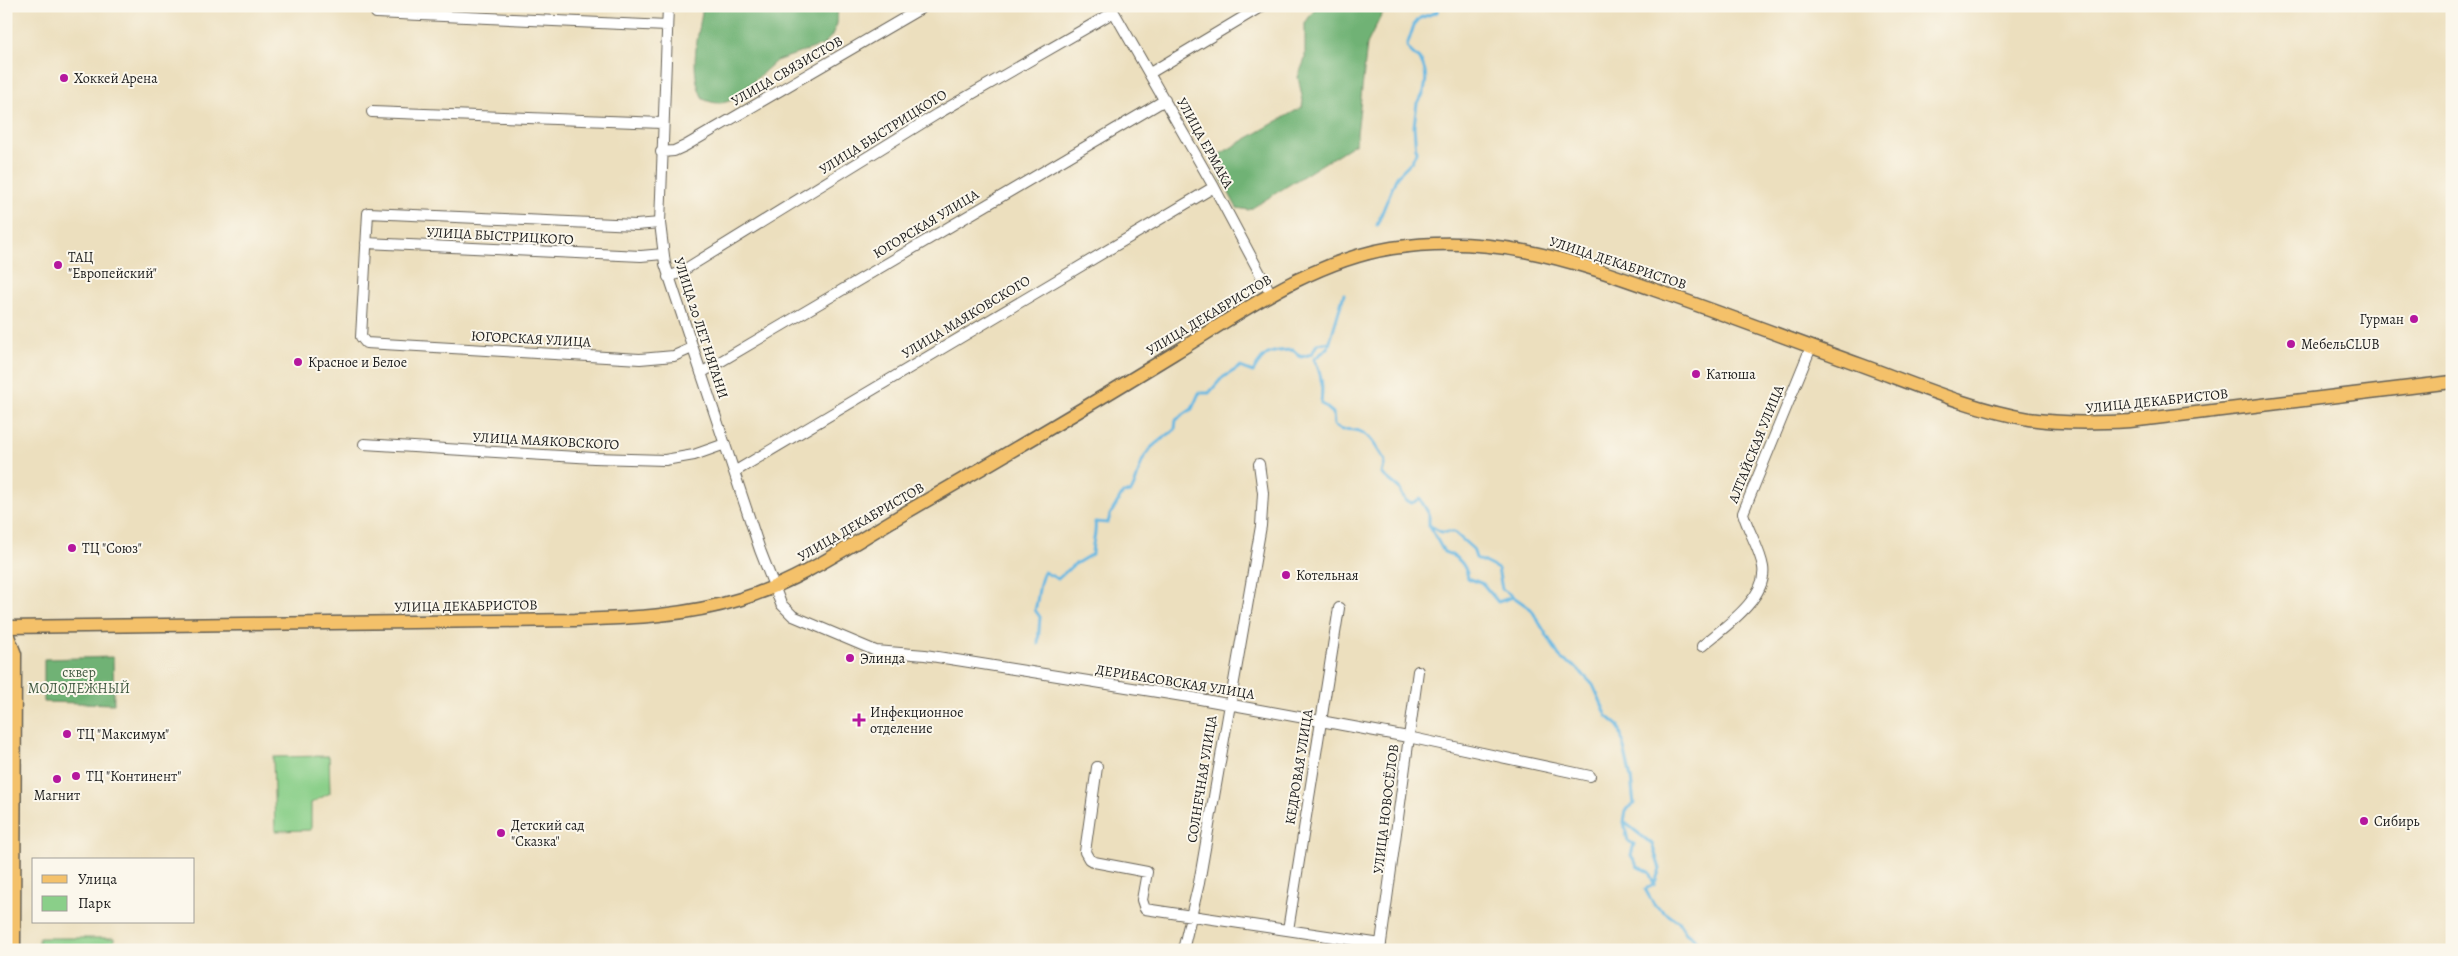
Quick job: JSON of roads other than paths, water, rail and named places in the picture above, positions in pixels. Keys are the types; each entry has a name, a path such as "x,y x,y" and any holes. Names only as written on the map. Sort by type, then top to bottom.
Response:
{"main road":[{"name":"УЛИЦА ДЕКАБРИСТОВ","path":"6,627 575,620 652,617 711,607 774,588 820,564 1072,416 1271,294 1320,270 1372,252 1442,243 1485,244 1538,253 1588,266 1984,408 2033,419 2077,423 2130,421 2452,382"},
{"path":"6,631 15,654 10,925 14,950"}],"street":[{"name":"УЛИЦА 20 ЛЕТ НЯГАНИ","path":"668,6 661,152 660,223 663,254 668,277 774,588"},
{"name":"УЛИЦА СВЯЗИСТОВ","path":"661,152 674,151 685,146 925,6"},
{"path":"1150,73 1262,6"},
{"name":"УЛИЦА ЕРМАКА","path":"1112,9 1214,187 1271,294"},
{"name":"УЛИЦА БЫСТРИЦКОГО","path":"668,277 719,248 1112,9"},
{"path":"376,13 667,26"},
{"name":"ЮГОРСКАЯ УЛИЦА","path":"701,373 1165,100"},
{"path":"372,112 662,123"},
{"name":"УЛИЦА МАЯКОВСКОГО","path":"734,472 1214,187"},
{"name":"УЛИЦА БЫСТРИЦКОГО","path":"660,223 636,225 368,212 366,243 641,256 663,254"},
{"name":"ЮГОРСКАЯ УЛИЦА","path":"366,243 361,337 366,343 640,359 674,356 692,348"},
{"name":"АЛТАЙСКАЯ УЛИЦА","path":"1702,646 1753,600 1762,584 1763,567 1743,513 1811,347"},
{"name":"УЛИЦА МАЯКОВСКОГО","path":"364,444 665,460 694,455 725,444"},
{"name":"СОЛНЕЧНАЯ УЛИЦА","path":"1183,950 1199,883 1228,705 1263,512 1259,464"},
{"name":"ДЕРИБАСОВСКАЯ УЛИЦА","path":"774,588 785,610 793,616 876,651 925,655 1228,705 1408,738 1590,776"},
{"name":"КЕДРОВАЯ УЛИЦА","path":"1288,930 1339,608"},
{"name":"УЛИЦА НОВОСЁЛОВ","path":"1380,947 1418,672"},
{"path":"1097,767 1086,856 1094,862 1147,872 1142,900 1145,909 1288,930 1380,947"}],"waterway":[{"path":"1377,225 1397,176 1412,161 1416,152 1414,126 1417,103 1420,100 1425,85 1425,69 1422,62 1407,46 1414,25 1420,18 1437,12 1439,6"},
{"path":"1344,294 1328,348 1314,359 1321,380 1321,403 1333,413 1334,425 1341,430 1357,431 1368,437 1385,461 1382,474 1399,488 1405,500 1412,503 1420,499 1429,514 1429,525 1441,532 1454,532 1473,549 1476,558 1498,569 1502,589 1531,609 1561,659 1577,668 1593,685 1607,716 1619,726 1631,778 1634,804 1626,810 1624,822 1652,844 1660,869 1654,885 1645,889 1654,905 1679,922 1686,933 1709,950"},
{"path":"1038,644 1040,617 1035,610 1044,572 1058,579 1072,566 1092,554 1095,522 1108,523 1110,515 1123,493 1131,492 1146,453 1175,429 1176,420 1192,409 1199,393 1209,393 1222,378 1240,367 1253,372 1261,360 1273,352 1293,350 1301,357 1312,354 1317,344 1330,342"},
{"path":"1429,525 1444,552 1460,561 1468,578 1483,584 1498,602 1513,597"},
{"path":"1624,822 1628,841 1634,844 1631,855 1638,867 1649,872 1654,884"}],"place":[{"name":"Хоккей Арена","path":"64,78"},
{"name":"ТАЦ \"Европейский\"","path":"58,265"},
{"name":"Гурман","path":"2414,319"},
{"name":"МебельCLUB","path":"2291,344"},
{"name":"Красное и Белое","path":"298,362"},
{"name":"Катюша","path":"1696,374"},
{"name":"ТЦ \"Союз\"","path":"72,548"},
{"name":"Котельная","path":"1286,575"},
{"name":"Элинда","path":"850,658"},
{"name":"Инфекционное отделение","path":"859,720"},
{"name":"ТЦ \"Максимум\"","path":"67,734"},
{"name":"ТЦ \"Континент\"","path":"76,776"},
{"name":"Магнит","path":"57,779"},
{"name":"Сибирь","path":"2364,821"},
{"name":"Детский сад \"Сказка\"","path":"501,833"}],"park label":[{"name":"сквер МОЛОДЕЖНЫЙ","path":"79,680"}]}
